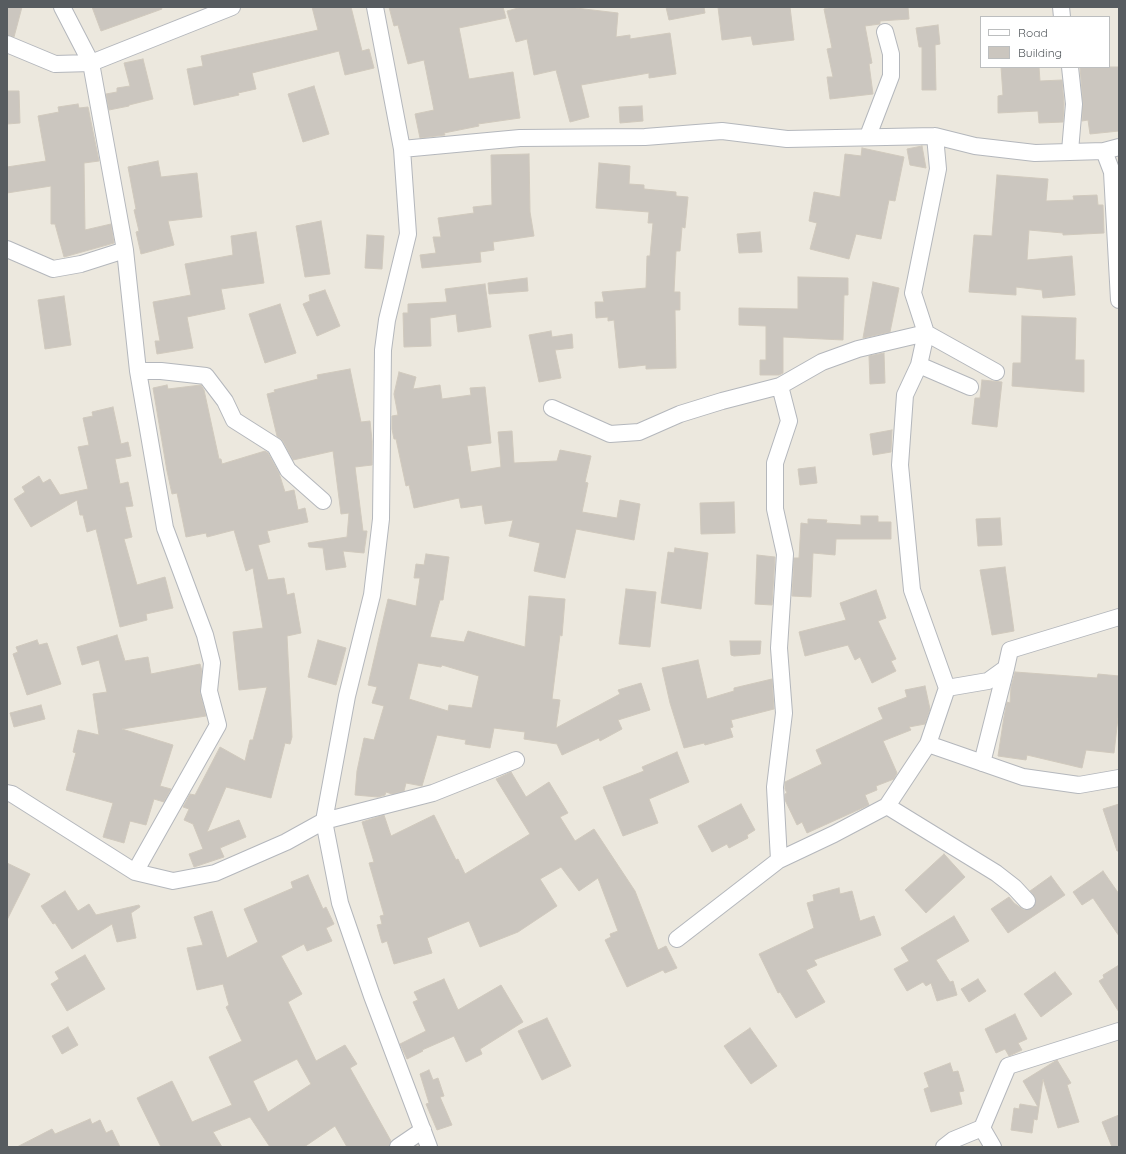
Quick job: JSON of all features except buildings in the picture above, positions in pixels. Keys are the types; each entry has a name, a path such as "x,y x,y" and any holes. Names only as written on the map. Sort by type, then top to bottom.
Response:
{"street":[{"path":"62,7 91,62 125,250 138,371 165,528 205,635 212,663 209,690 218,725 135,872"},
{"path":"7,44 55,64 91,62 232,7"},
{"path":"375,7 402,149 408,234 387,320 383,350 381,519 372,595 347,696 324,822 340,903 372,996 429,1147"},
{"path":"868,136 891,76 890,54 885,32"},
{"path":"1070,68 1074,104 1070,151"},
{"path":"402,149 520,138 645,137 722,132 787,139 868,136 935,136 1005,150 1035,153 1070,151 1104,152 1119,147"},
{"path":"677,939 779,860 834,834 887,806 928,744 947,688 912,590 900,465 904,395 919,365 926,333 913,293 938,169 935,136"},
{"path":"1104,152 1112,172 1119,300"},
{"path":"7,249 53,269 82,264 125,250"},
{"path":"552,408 610,434 639,432 680,414 780,386 822,362 858,349 926,333 996,372"},
{"path":"919,365 970,387"},
{"path":"138,371 161,371 206,376 225,401 234,420 275,446 288,470 323,501"},
{"path":"779,860 775,787 784,713 780,648 785,554 775,509 776,463 789,421 780,386"},
{"path":"982,763 1010,650 1119,617"},
{"path":"947,688 988,681 1006,668"},
{"path":"928,744 1023,777 1079,785 1119,778"},
{"path":"7,793 18,798 135,872 173,881 215,873 286,842 324,822 433,793 516,760"},
{"path":"887,806 996,873 1014,887 1027,901"},
{"path":"944,1147 953,1140 982,1128 1008,1066 1119,1031"},
{"path":"982,1128 993,1147"},
{"path":"398,1147 423,1130"}]}
